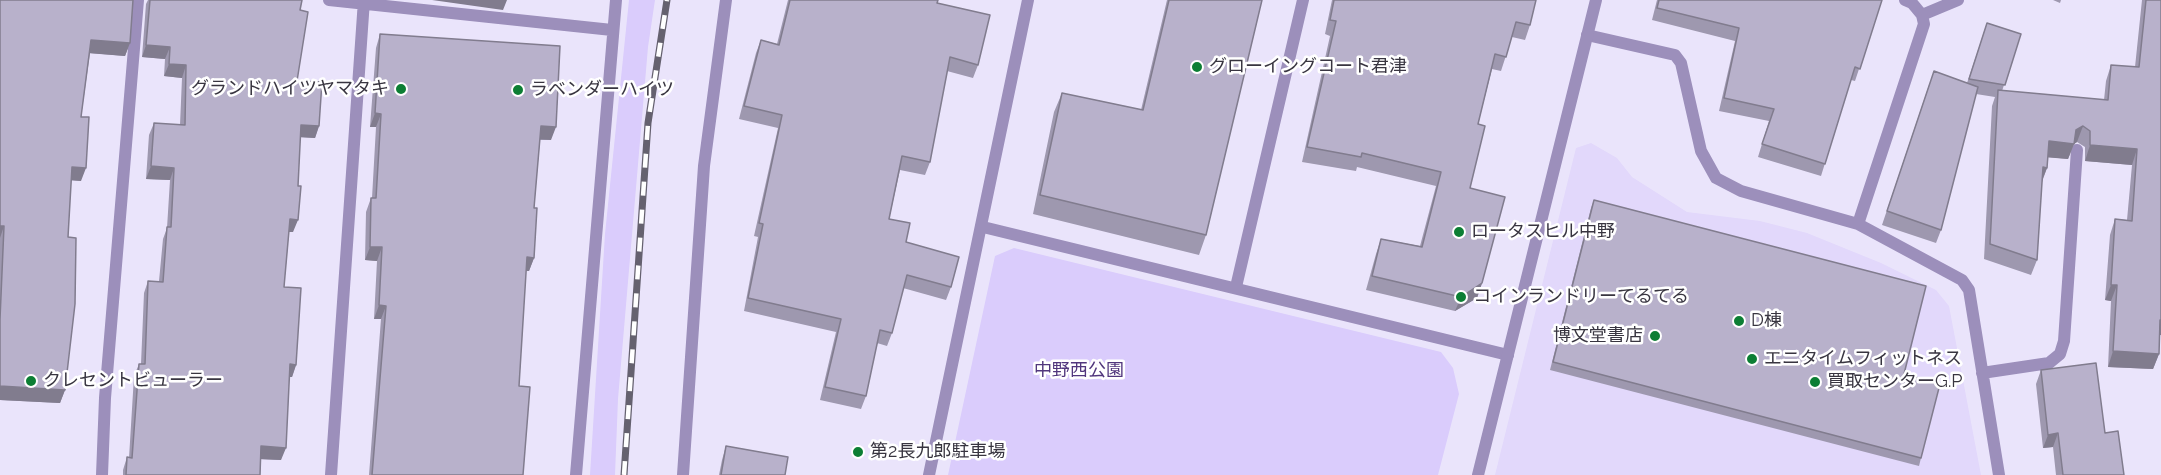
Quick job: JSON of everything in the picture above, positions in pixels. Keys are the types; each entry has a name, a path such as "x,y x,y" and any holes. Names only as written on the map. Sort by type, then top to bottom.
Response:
{"street":[{"path":"102,475 105,398 138,0"},
{"path":"329,0 612,30"},
{"path":"576,475 616,0"},
{"path":"683,475 704,166 726,0"},
{"path":"929,475 983,226 1028,0"},
{"path":"1236,287 1303,0"},
{"path":"1478,475 1596,0"},
{"path":"1858,224 1924,24 1922,15 1912,3 1905,0"},
{"path":"1922,15 1958,0"},
{"path":"331,475 363,2"},
{"path":"1587,35 1675,55 1682,63 1701,151 1716,178 1741,191 1858,224 1962,280 1969,290 1999,475"},
{"path":"1982,372 2049,363 2060,354 2064,341 2077,150"},
{"path":"983,226 1508,355"}],"shaded area":[{"path":"1591,143 1617,158 1632,177 1687,212 1760,221 1807,233 1881,263 1936,290 1949,306 1981,475 1495,475 1576,148"}],"green space":[{"path":"629,0 655,0 648,47 618,399 615,475 590,475 605,234"},
{"name":"中野西公園","path":"1014,248 1441,352 1453,368 1459,394 1438,475 948,475 995,256"}],"building":[{"path":"0,0 133,0 130,43 91,40 81,117 89,117 86,168 72,167 68,237 76,238 75,304 65,390 0,386 4,226 0,226"},
{"path":"150,0 302,0 300,10 308,12 297,81 322,82 319,126 301,125 298,186 301,186 298,220 290,219 284,287 301,288 296,365 290,364 286,448 261,446 260,475 126,475 127,457 132,458 139,364 145,364 148,281 163,282 167,227 171,227 174,168 151,166 154,123 185,125 186,65 169,64 170,47 146,45"},
{"path":"790,0 938,0 937,3 990,15 978,65 950,57 930,162 902,156 889,219 910,223 906,242 959,257 951,287 907,275 892,333 880,330 866,396 825,387 841,319 748,298 763,224 759,223 782,115 744,106 761,40 779,45"},
{"name":"グローイングコート君津","path":"1169,0 1262,0 1206,235 1040,195 1062,93 1143,110"},
{"path":"1334,0 1536,0 1530,25 1516,22 1506,57 1495,54 1478,124 1485,126 1470,188 1505,197 1482,283 1461,297 1372,276 1381,239 1422,247 1441,172 1362,153 1361,157 1307,147 1336,21 1330,20"},
{"path":"1659,0 1882,0 1860,69 1855,67 1825,164 1762,144 1774,109 1724,98 1739,28 1657,8"},
{"path":"2146,0 2161,0 2161,320 2159,354 2113,351 2117,285 2111,285 2115,219 2132,221 2137,149 2090,145 2090,131 2083,126 2076,130 2074,144 2049,141 2047,168 2043,167 2037,260 1990,244 1998,90 2108,100 2111,65 2139,67"},
{"path":"1987,23 2021,34 2005,85 1969,79"},
{"path":"380,34 560,46 556,127 541,126 534,208 537,208 534,258 527,257 519,386 530,387 523,475 372,475 386,306 379,305 382,247 370,247 371,198 376,198 381,114 375,113"},
{"path":"1934,71 1978,87 1941,230 1887,211"},
{"name":"D棟","path":"1594,200 1926,286 1904,374 1940,384 1921,458 1553,362"},
{"path":"2096,363 2105,433 2118,431 2124,475 2063,475 2058,433 2048,435 2041,370"},
{"path":"726,446 788,457 785,475 721,475"}],"railway":[{"path":"624,475 648,123 667,0"}],"place":[{"name":"グローイングコート君津","path":"1197,67"},
{"name":"グランドハイツヤマタキ","path":"401,89"},
{"name":"ラベンダーハイツ","path":"518,90"},
{"name":"ロータスヒル中野","path":"1459,232"},
{"name":"コインランドリーてるてる","path":"1461,297"},
{"name":"D棟","path":"1739,321"},
{"name":"博文堂書店","path":"1655,336"},
{"name":"エニタイムフィットネス","path":"1752,359"},
{"name":"クレセントビューラー","path":"31,381"},
{"name":"買取センターG.P","path":"1815,382"},
{"name":"第2長九郎駐車場","path":"858,452"}]}
